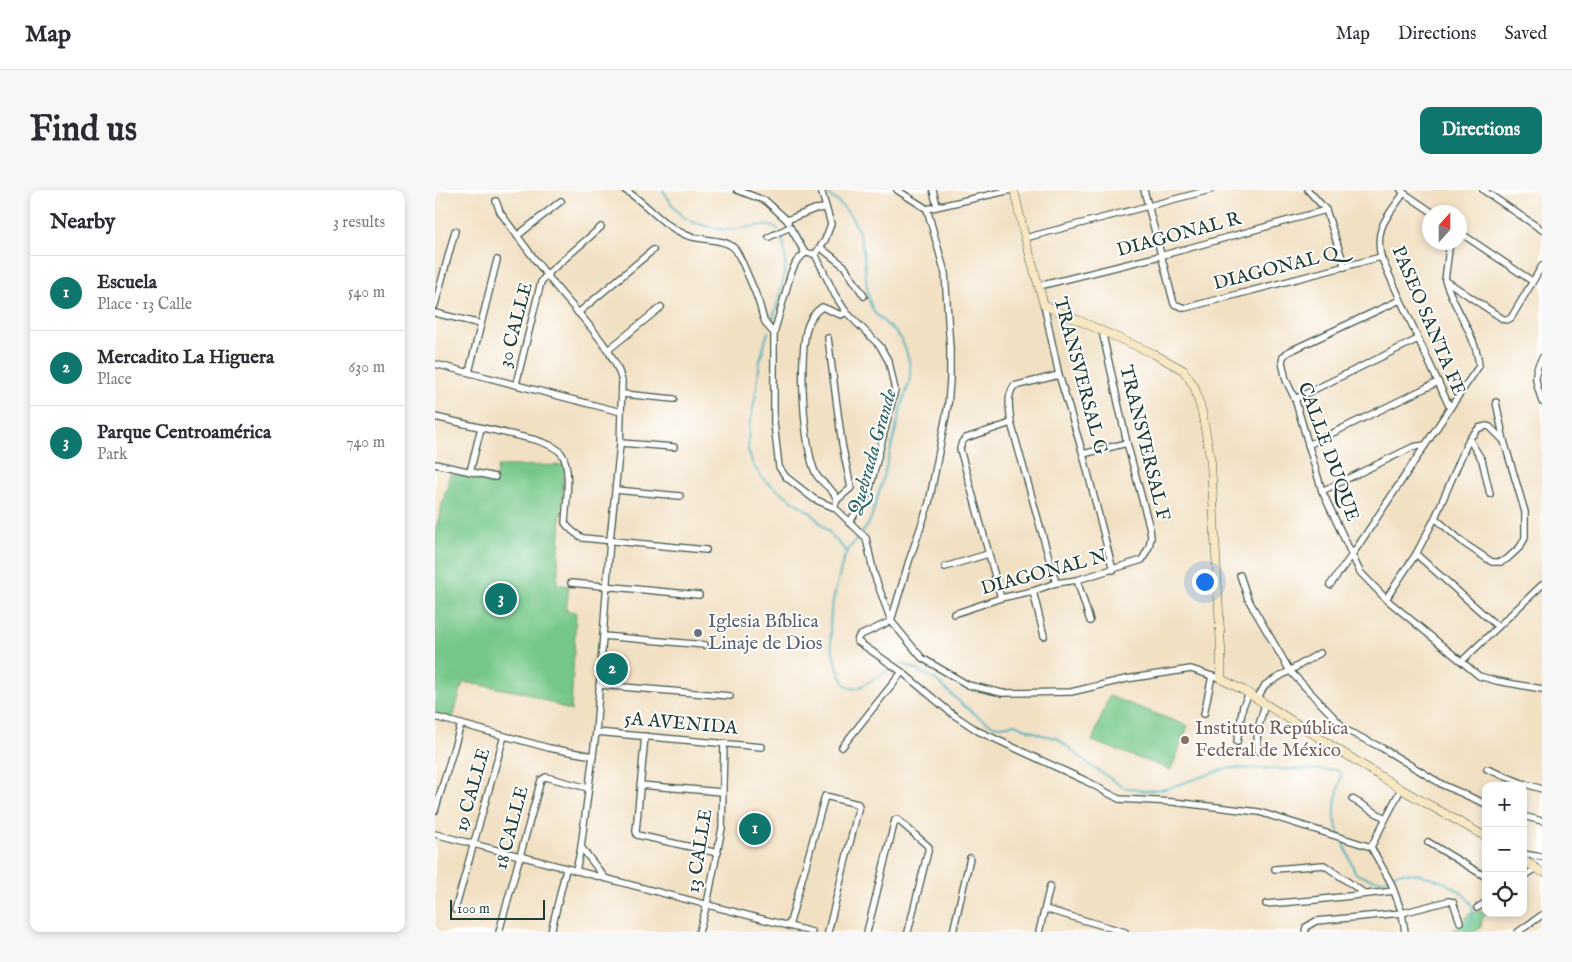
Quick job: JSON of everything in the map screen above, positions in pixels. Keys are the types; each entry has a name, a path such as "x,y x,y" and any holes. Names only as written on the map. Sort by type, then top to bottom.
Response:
{"street":[{"path":"625,190 643,202 669,227 689,236 712,241 723,241 735,248 759,301 763,322 774,333"},
{"path":"737,190 766,201 787,220 805,253"},
{"path":"897,190 927,209 945,273 950,349 948,406 929,504 891,621 859,636 857,640 902,672 951,713 977,731 1084,780 1119,799 1195,804 1259,812 1371,847 1391,883 1405,932"},
{"path":"933,190 937,206"},
{"path":"979,190 981,197"},
{"path":"927,209 1011,190"},
{"name":"TRANSVERSAL G","path":"1014,190 1044,305 1059,375 1083,454 1113,570"},
{"path":"1144,190 1160,256"},
{"path":"1025,238 1210,190"},
{"path":"1308,190 1325,210 1345,267"},
{"path":"1483,190 1542,230"},
{"path":"1403,191 1422,205"},
{"name":"PASEO SANTA FE","path":"1330,585 1352,555 1449,408 1381,257 1379,232 1403,191"},
{"path":"815,254 821,248 831,224 822,193"},
{"path":"496,201 500,212 546,275 608,350 620,370 622,381 620,443 610,540 596,732 581,847 576,871"},
{"path":"517,236 561,201"},
{"path":"787,220 815,209 825,208"},
{"name":"DIAGONAL R","path":"1039,286 1160,256 1325,210"},
{"path":"546,275 601,227"},
{"path":"769,237 790,227"},
{"path":"435,305 455,231"},
{"path":"1467,237 1532,280"},
{"path":"821,248 844,266 864,296"},
{"path":"577,313 653,250"},
{"path":"1448,250 1445,280 1475,347 1479,366 1449,408"},
{"path":"805,253 796,262 791,273 774,333 774,423 779,466 785,477 814,499 835,508 866,538 874,574 891,621 922,658 968,685 1002,693 1071,692 1126,679 1191,669 1221,679 1249,694 1401,789 1482,835"},
{"path":"805,253 815,254"},
{"path":"815,254 835,295 847,312 880,346 889,362 895,390 869,492 849,523"},
{"name":"DIAGONAL Q","path":"1160,256 1174,304 1185,308 1381,257"},
{"path":"469,372 497,260"},
{"path":"1445,280 1507,320 1511,318 1542,266"},
{"name":"30 CALLE","path":"516,384 541,282 546,275"},
{"name":"CALLE DUQUE","path":"1401,300 1288,352 1283,357 1281,362 1286,380 1295,399 1323,492 1360,572 1386,599 1479,676 1542,689"},
{"path":"1044,305 1154,354 1183,370 1194,386 1202,412 1211,462 1221,679"},
{"path":"608,350 661,307"},
{"path":"835,508 836,495 816,474 810,454 802,394 803,357 807,326 815,312 822,307 841,315 847,312"},
{"path":"435,313 481,324"},
{"name":"TRANSVERSAL F","path":"1102,331 1127,443 1150,529 1149,547 1142,560"},
{"path":"828,338 842,444 851,488 837,500"},
{"path":"1295,399 1418,339"},
{"path":"1542,358 1535,374 1542,402"},
{"path":"435,364 621,412"},
{"path":"1056,583 1011,423 1009,397 1010,391 1014,386 1059,375"},
{"path":"1308,445 1438,382"},
{"path":"623,394 673,399"},
{"path":"1435,518 1465,544 1492,562 1501,562 1507,559 1520,547 1525,538 1525,512 1504,441 1496,402"},
{"path":"435,417 537,440 550,445 560,453 566,464 565,523 570,530 583,538 706,550"},
{"path":"1001,598 961,450 962,442 966,438 1011,423"},
{"path":"1386,599 1416,554 1435,518 1469,439 1479,428 1487,426 1504,441"},
{"path":"470,472 481,428"},
{"path":"1469,439 1482,460 1490,494"},
{"path":"620,443 673,447"},
{"path":"1083,454 1127,443"},
{"path":"1323,492 1413,447 1425,446"},
{"path":"435,464 495,477"},
{"path":"616,490 680,496"},
{"path":"945,567 988,554"},
{"path":"1416,554 1498,627"},
{"name":"DIAGONAL N","path":"954,614 1001,598 1033,591 1056,583 1077,580 1142,560"},
{"path":"1240,575 1248,600 1290,671 1346,730 1382,748 1443,784 1482,802"},
{"path":"1077,580 1090,621"},
{"path":"571,583 699,595"},
{"path":"1462,661 1542,585"},
{"path":"1033,591 1044,636"},
{"path":"603,636 705,645"},
{"path":"1257,699 1265,684 1320,653"},
{"path":"842,747 902,672"},
{"path":"1203,714 1212,676"},
{"path":"599,685 730,696"},
{"path":"1237,742 1243,706 1249,694"},
{"path":"1258,751 1257,732 1265,704"},
{"path":"435,717 549,748 593,756"},
{"path":"435,811 461,724"},
{"name":"5A AVENIDA","path":"596,732 762,747"},
{"name":"19 CALLE","path":"455,910 503,736"},
{"path":"645,736 639,785 637,835 717,854"},
{"name":"13 CALLE","path":"699,932 707,904 723,819 724,743"},
{"path":"1487,769 1542,789"},
{"name":"18 CALLE","path":"499,932 543,778 546,777 588,788"},
{"path":"639,785 722,792"},
{"path":"1371,847 1401,789"},
{"path":"789,926 825,796 858,804 859,806 828,932"},
{"path":"1352,799 1385,818"},
{"path":"1527,817 1542,821"},
{"path":"867,932 895,820 897,819 929,847 909,932"},
{"path":"435,834 809,932"},
{"path":"1428,842 1482,875"},
{"path":"581,847 605,878"},
{"path":"1527,855 1542,857"},
{"path":"953,932 970,858"},
{"path":"1527,862 1539,870"},
{"path":"1275,869 1324,866 1364,893"},
{"path":"551,932 566,869"},
{"path":"1527,875 1539,870"},
{"path":"1039,932 1050,886"},
{"path":"1266,904 1394,891"},
{"path":"1305,932 1306,927 1316,921 1401,913 1448,901 1453,902 1460,922"},
{"path":"1477,908 1482,905"},
{"path":"1045,909 1125,932"},
{"path":"1518,932 1542,915"}],"green space":[{"path":"564,465 557,584 569,586 566,611 576,612 571,711 526,693 463,682 453,718 435,713 435,532 450,474 495,481 498,466"},
{"path":"1109,696 1188,726 1171,770 1092,741"},
{"path":"1482,912 1482,917 1484,917 1481,928 1473,932 1450,932 1460,926 1470,913"}],"waterway":[{"path":"663,190 678,212 685,218 697,223 725,229 762,225 771,226 778,230"},
{"name":"Quebrada Grande","path":"824,192 850,214 857,226 861,239 871,305 879,318 899,336 906,349 909,364 909,383 875,504 869,523 847,552 841,567 832,605 830,628 835,662 844,683 848,687 858,688 893,668"},
{"path":"773,319 782,287 785,266 784,245 780,234"},
{"path":"768,332 760,360 756,394 749,427 748,450 753,465 765,481 812,514 847,552"},
{"name":"Quebrada Grande","path":"897,665 905,664 936,680 963,705 992,725 1014,724 1042,735 1057,738 1088,764 1123,787 1144,791 1165,789 1228,768 1337,770 1341,775 1335,805 1335,819 1340,835"},
{"name":"Quebrada Grande","path":"1342,839 1354,870 1360,875 1371,879 1383,880 1398,873 1419,874 1456,889 1471,905 1473,915 1465,932"}],"place":[{"name":"Parque Centroamérica","path":"501,599"},
{"name":"Iglesia Bíblica Linaje de Dios","path":"698,633"},
{"name":"Mercadito La Higuera","path":"612,669"},
{"name":"Instituto República Federal de México","path":"1185,740"},
{"name":"Escuela","path":"755,829"}]}
